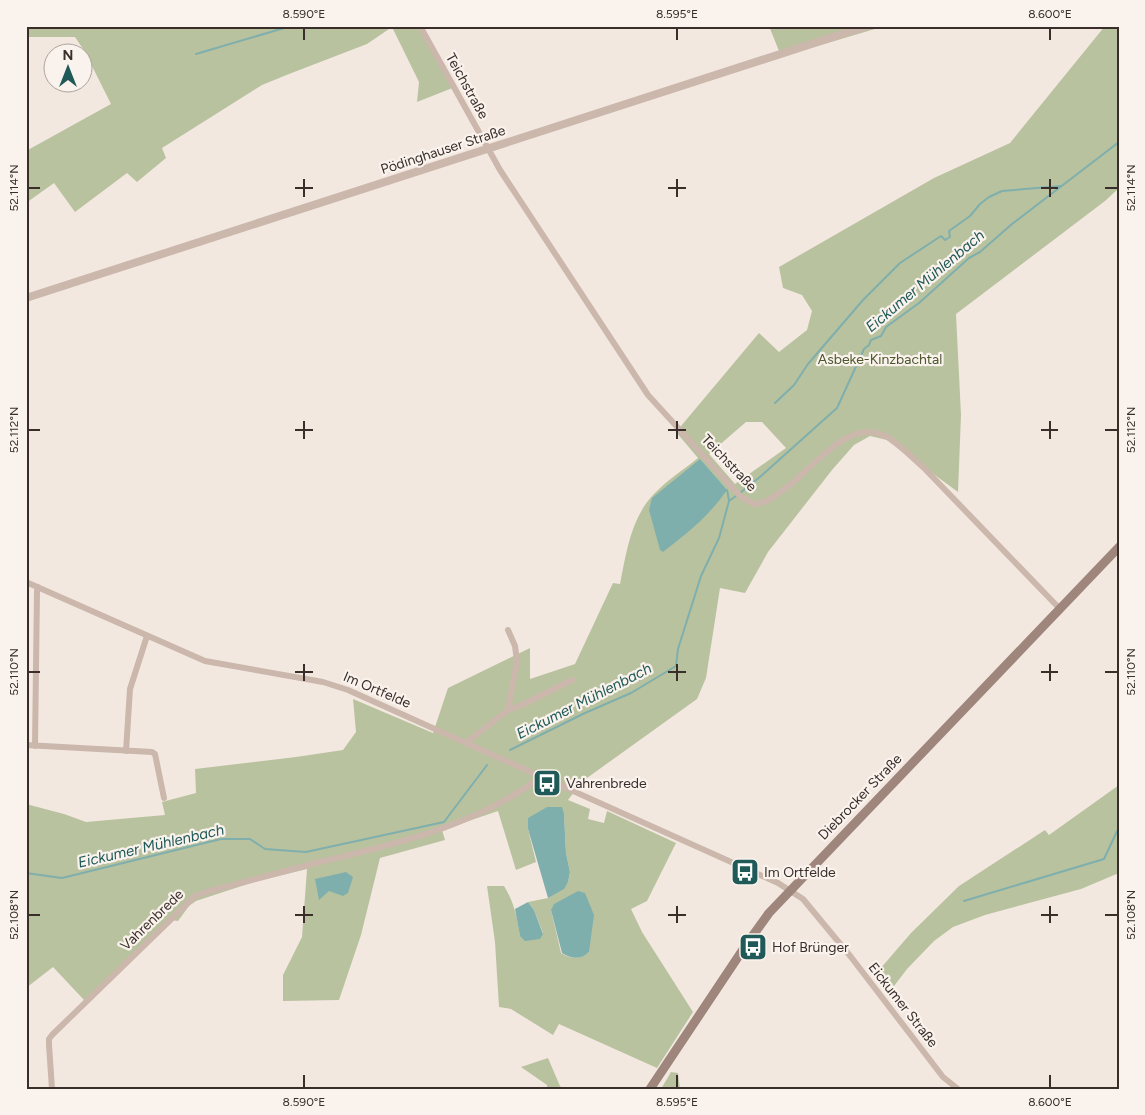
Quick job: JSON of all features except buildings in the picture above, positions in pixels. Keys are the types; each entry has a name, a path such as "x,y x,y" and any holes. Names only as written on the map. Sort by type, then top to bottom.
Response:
{"main road":[{"name":"Diebrocker Straße","path":"650,1089 769,913 1119,547"}],"street":[{"name":"Teichstraße","path":"420,26 488,149 648,395 743,498 754,504 771,500 844,438 857,432 879,434 887,437 902,448 924,468 1060,609"},
{"name":"Pödinghauser Straße","path":"26,298 867,26"},
{"name":"Im Ortfelde","path":"26,582 212,663 303,678 336,686 467,742 790,890"},
{"path":"36,746 38,587"},
{"path":"508,630 515,646 517,661 508,710"},
{"path":"126,751 130,689 147,636"},
{"path":"467,742 508,710 572,680"},
{"path":"26,745 152,752 164,798"},
{"name":"Vahrenbrede","path":"52,1089 49,1039 195,896 373,849 440,829 494,808 527,788 542,776"},
{"name":"Eickumer Straße","path":"790,890 803,899 851,957 943,1077 958,1089"}],"green space":[{"path":"26,26 421,26 455,87 417,102 419,82 392,27 367,44 262,85 162,148 166,158 137,182 127,173 75,212 54,183 26,203 26,151 111,104 92,66 92,42 78,42 75,37 26,37"},
{"path":"769,26 885,26 804,50 779,51"},
{"name":"Asbeke-Kinzbachtal","path":"1105,26 1119,26 1119,188 1105,201 956,314 961,415 958,492 887,440 870,436 854,445 768,552 745,593 720,588 706,678 697,699 580,783 575,784 578,787 568,800 590,809 588,819 604,823 607,811 676,843 647,901 631,909 642,932 693,1012 657,1068 559,1024 553,1035 511,1009 499,1007 495,942 487,886 504,886 515,910 520,936 543,933 534,910 528,902 548,898 568,882 570,872 566,853 564,814 528,829 536,862 516,870 498,811 442,830 445,840 380,858 361,935 339,1000 283,1001 283,975 302,937 307,869 257,881 196,901 189,906 178,921 171,920 85,1001 53,967 26,988 26,804 86,822 165,815 162,802 196,793 195,769 343,750 356,732 353,699 433,733 448,688 530,648 530,679 575,664 613,583 620,584 630,537 639,514 658,490 698,458 676,432 759,333 779,352 807,330 812,311 802,295 783,288 779,267 934,178 1010,143","holes":["746,422 762,422 786,448 735,484 709,454","551,910 589,952 575,958 561,953"]},
{"path":"1119,785 1119,873 1081,889 985,915 953,927 934,941 907,969 888,994 874,976 911,933 959,886 1045,830 1049,835"},
{"path":"548,1058 563,1089 547,1089 547,1085 521,1067"},
{"path":"671,1072 678,1073 680,1089 661,1089"}],"water":[{"path":"700,459 727,490 698,524 663,552 660,550 649,510 652,498"},
{"path":"547,807 562,807 566,853 570,872 564,889 548,898 528,829 528,818"},
{"path":"346,872 353,877 348,893 343,896 329,891 319,900 315,879"},
{"path":"578,891 585,893 594,915 589,952 576,958 562,953 551,910 554,904"},
{"path":"528,902 534,910 543,934 540,939 525,941 520,936 515,909"}],"waterway":[{"path":"196,54 291,26"},
{"name":"Eickumer Mühlenbach","path":"740,493 837,408 864,349 871,340 881,336 886,327 919,303 969,258 980,252 1012,224 1119,142"},
{"path":"775,403 794,385 808,364 863,300 900,263 941,236 945,240 950,237 949,231 970,216 989,197 1002,191 1061,186"},
{"path":"727,490 729,500"},
{"name":"Eickumer Mühlenbach","path":"510,750 585,713 631,693 676,666 678,649 701,576 719,538 729,501 736,496"},
{"name":"Eickumer Mühlenbach","path":"26,873 62,878 221,839 250,839 265,849 306,852 444,822 487,765"},
{"path":"964,901 1104,859 1119,827"}],"place":[{"name":"Vahrenbrede","path":"547,783"},
{"name":"Im Ortfelde","path":"745,872"},
{"name":"Hof Brünger","path":"753,947"}]}
